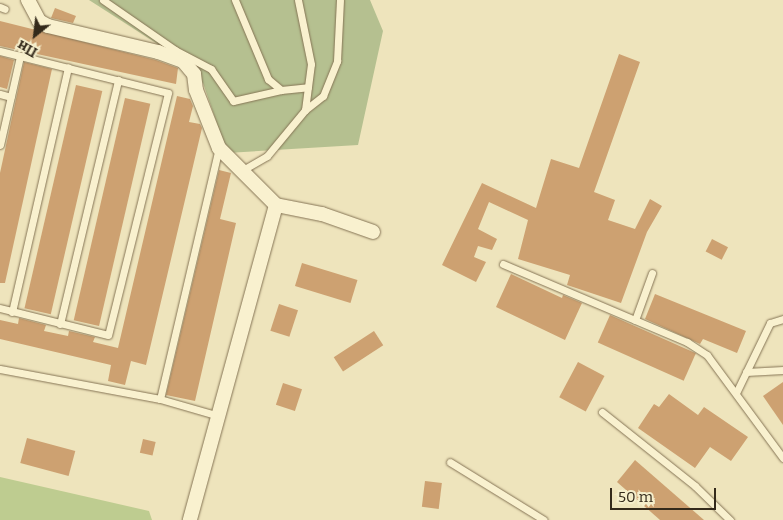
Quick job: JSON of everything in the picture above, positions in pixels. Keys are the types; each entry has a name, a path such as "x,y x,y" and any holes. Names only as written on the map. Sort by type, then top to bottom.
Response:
{"street":[{"path":"28,0 36,17 48,26 158,52 182,61 194,74 196,90 219,148 276,205 322,214 372,232"},
{"path":"190,520 220,416 276,205"}],"lane":[{"path":"235,0 268,79 281,90"},
{"path":"298,0 311,64 305,110"},
{"path":"240,171 267,156 305,110 323,96 337,61 340,0"},
{"path":"109,1 174,50 211,69 233,101 281,90 308,87"},
{"path":"0,51 168,93 108,335 0,308"},
{"path":"0,145 20,56"},
{"path":"12,312 68,67"},
{"path":"60,324 118,80"},
{"path":"0,94 11,97"},
{"path":"160,399 219,148"},
{"path":"503,264 687,342 707,355 783,458"},
{"path":"635,320 652,272"},
{"path":"736,393 770,323 783,319"},
{"path":"0,369 160,399 220,416"},
{"path":"746,372 783,370"},
{"path":"602,412 695,486 730,520"},
{"path":"450,462 544,520"}],"green space":[{"path":"89,0 370,0 383,31 358,145 227,153 203,83 156,43"},
{"path":"0,477 149,511 152,520 0,520"}],"building":[{"path":"55,8 76,16 73,23 51,18"},
{"path":"0,21 156,60 178,68 176,84 0,46"},
{"path":"619,54 640,62 594,192 615,200 608,220 635,229 650,199 662,206 647,232 621,303 567,285 570,275 518,259 528,220 489,202 478,229 497,239 492,250 478,246 474,257 486,262 476,282 442,265 482,183 536,208 551,159 579,168"},
{"path":"0,56 14,60 7,89 0,87"},
{"path":"24,62 52,69 5,283 0,283 0,173"},
{"path":"76,85 102,91 51,314 24,308"},
{"path":"177,96 190,99 193,106 189,122 200,124 202,128 146,365 131,361 125,385 108,381 111,365 0,339 0,320 18,324 19,318 46,325 44,331 68,336 69,331 95,337 93,342 118,348"},
{"path":"125,98 150,104 99,326 74,320"},
{"path":"219,170 231,173 220,219 236,223 195,401 166,395"},
{"path":"712,239 728,247 722,260 706,251"},
{"path":"302,263 357,280 350,303 295,286"},
{"path":"511,274 562,298 563,295 582,303 565,340 496,307"},
{"path":"655,294 746,331 737,353 703,339 700,344 645,319"},
{"path":"279,304 298,310 289,337 270,331"},
{"path":"610,315 696,353 684,381 598,342"},
{"path":"374,331 383,345 343,371 334,357"},
{"path":"578,362 604,376 586,411 559,397"},
{"path":"783,382 783,425 763,396"},
{"path":"283,383 302,389 295,411 276,405"},
{"path":"669,394 698,415 704,407 748,437 731,461 710,447 695,468 638,428 654,404 659,407"},
{"path":"27,438 75,451 69,476 20,463"},
{"path":"143,439 156,442 153,456 140,453"},
{"path":"635,460 704,520 660,520 617,482"},
{"path":"425,481 442,483 439,509 422,507"}]}
